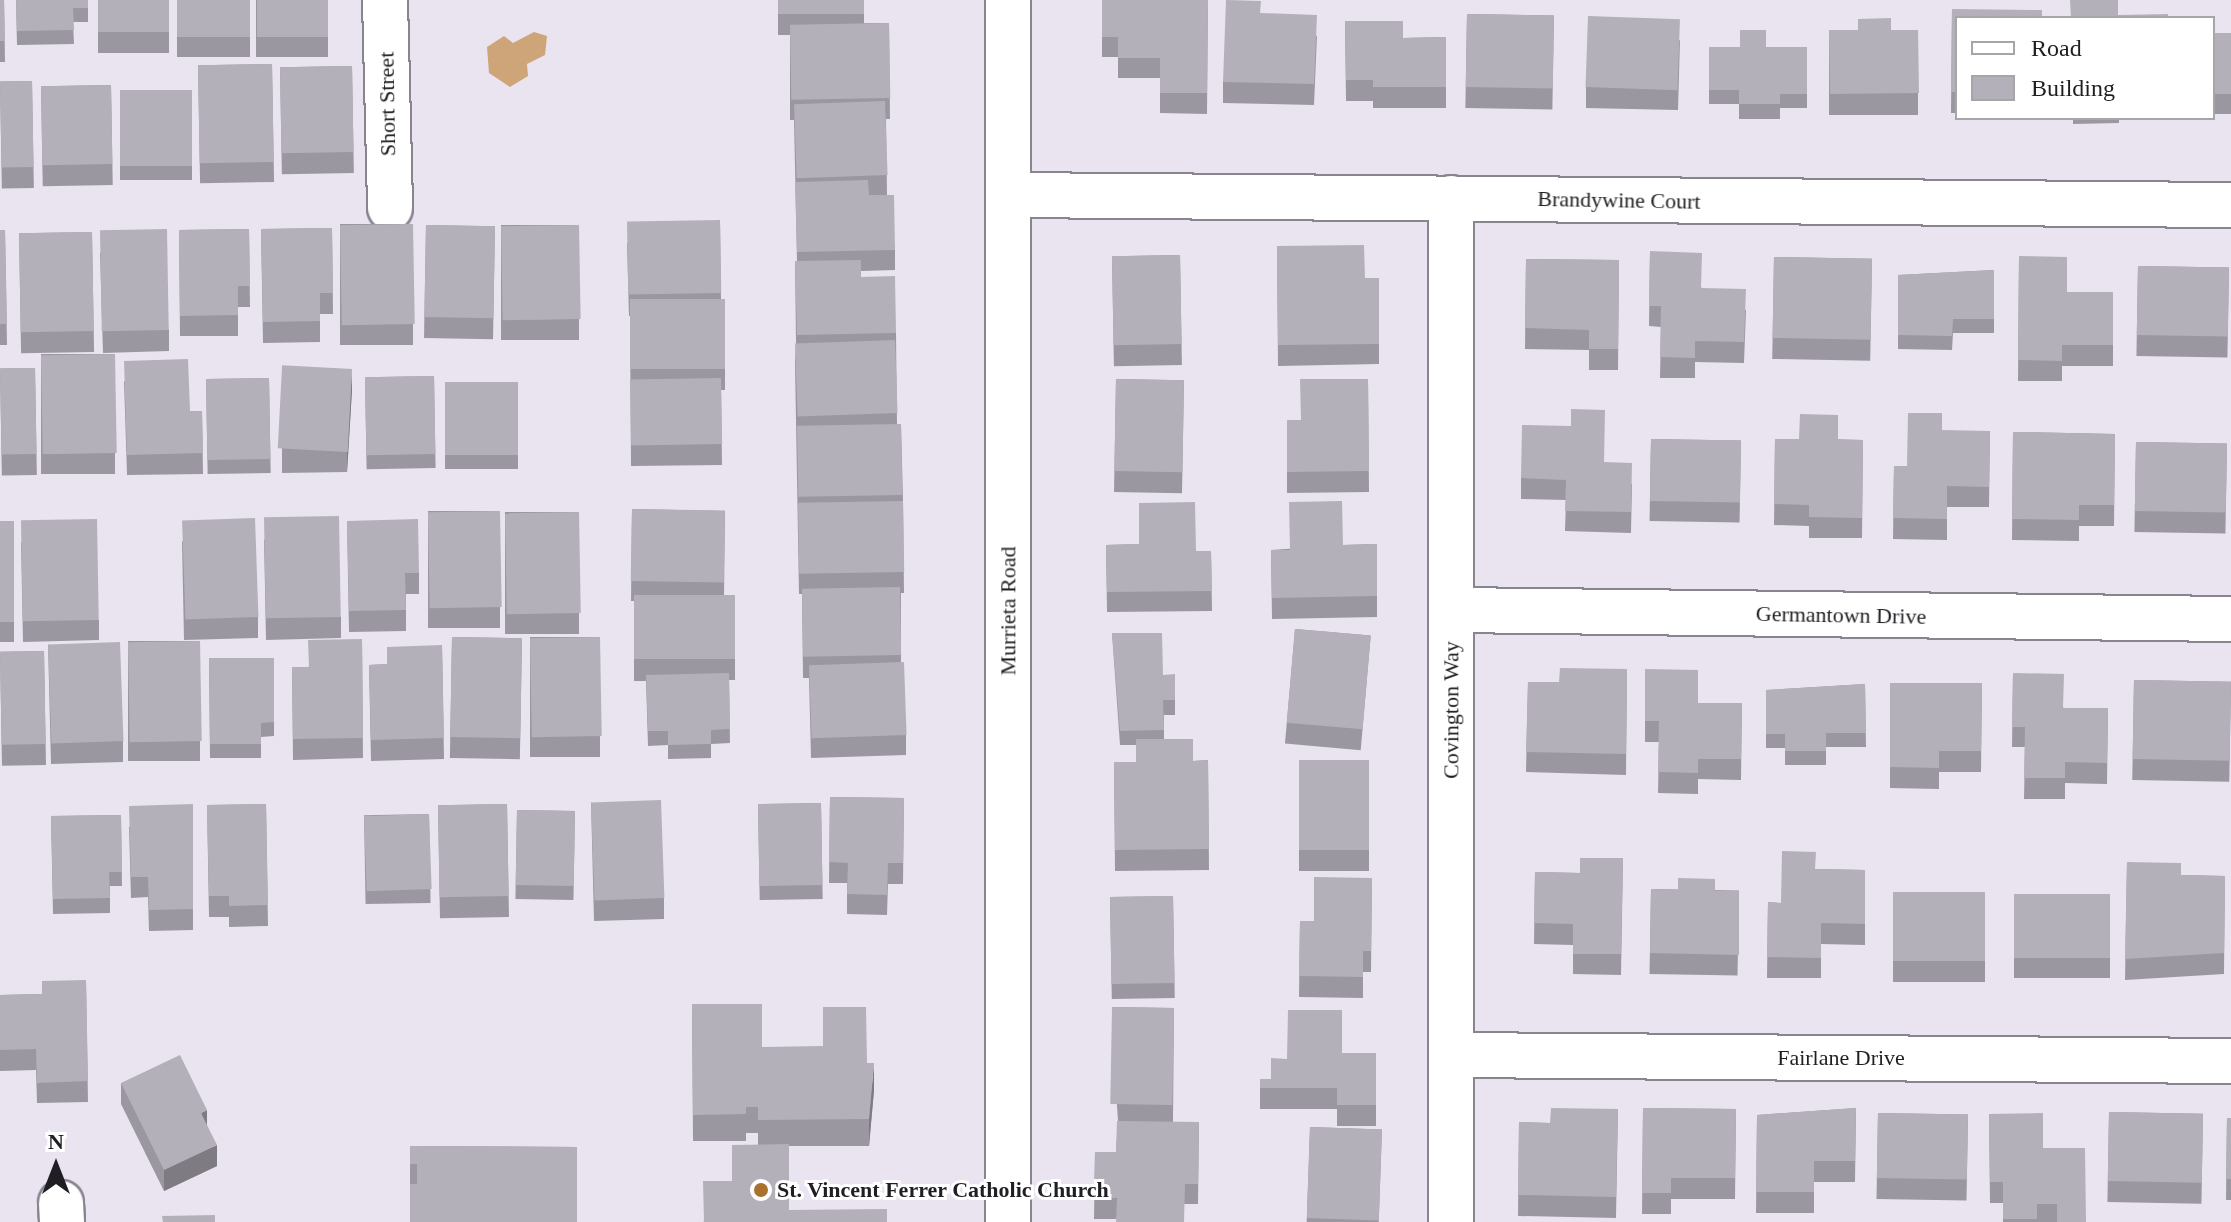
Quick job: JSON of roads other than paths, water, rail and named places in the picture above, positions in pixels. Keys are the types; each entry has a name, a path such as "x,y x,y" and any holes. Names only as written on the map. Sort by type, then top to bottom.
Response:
{"street":[{"name":"Short Street","path":"385,0 390,208"},
{"name":"Murrieta Road","path":"1008,0 1008,1222"},
{"name":"Brandywine Court","path":"1008,195 2231,205"},
{"name":"Covington Way","path":"1451,198 1451,1222"},
{"name":"Germantown Drive","path":"1451,610 2231,619"},
{"name":"Fairlane Drive","path":"1451,1055 2231,1061"}],"place":[{"name":"St. Vincent Ferrer Catholic Church","path":"761,1190"}]}
